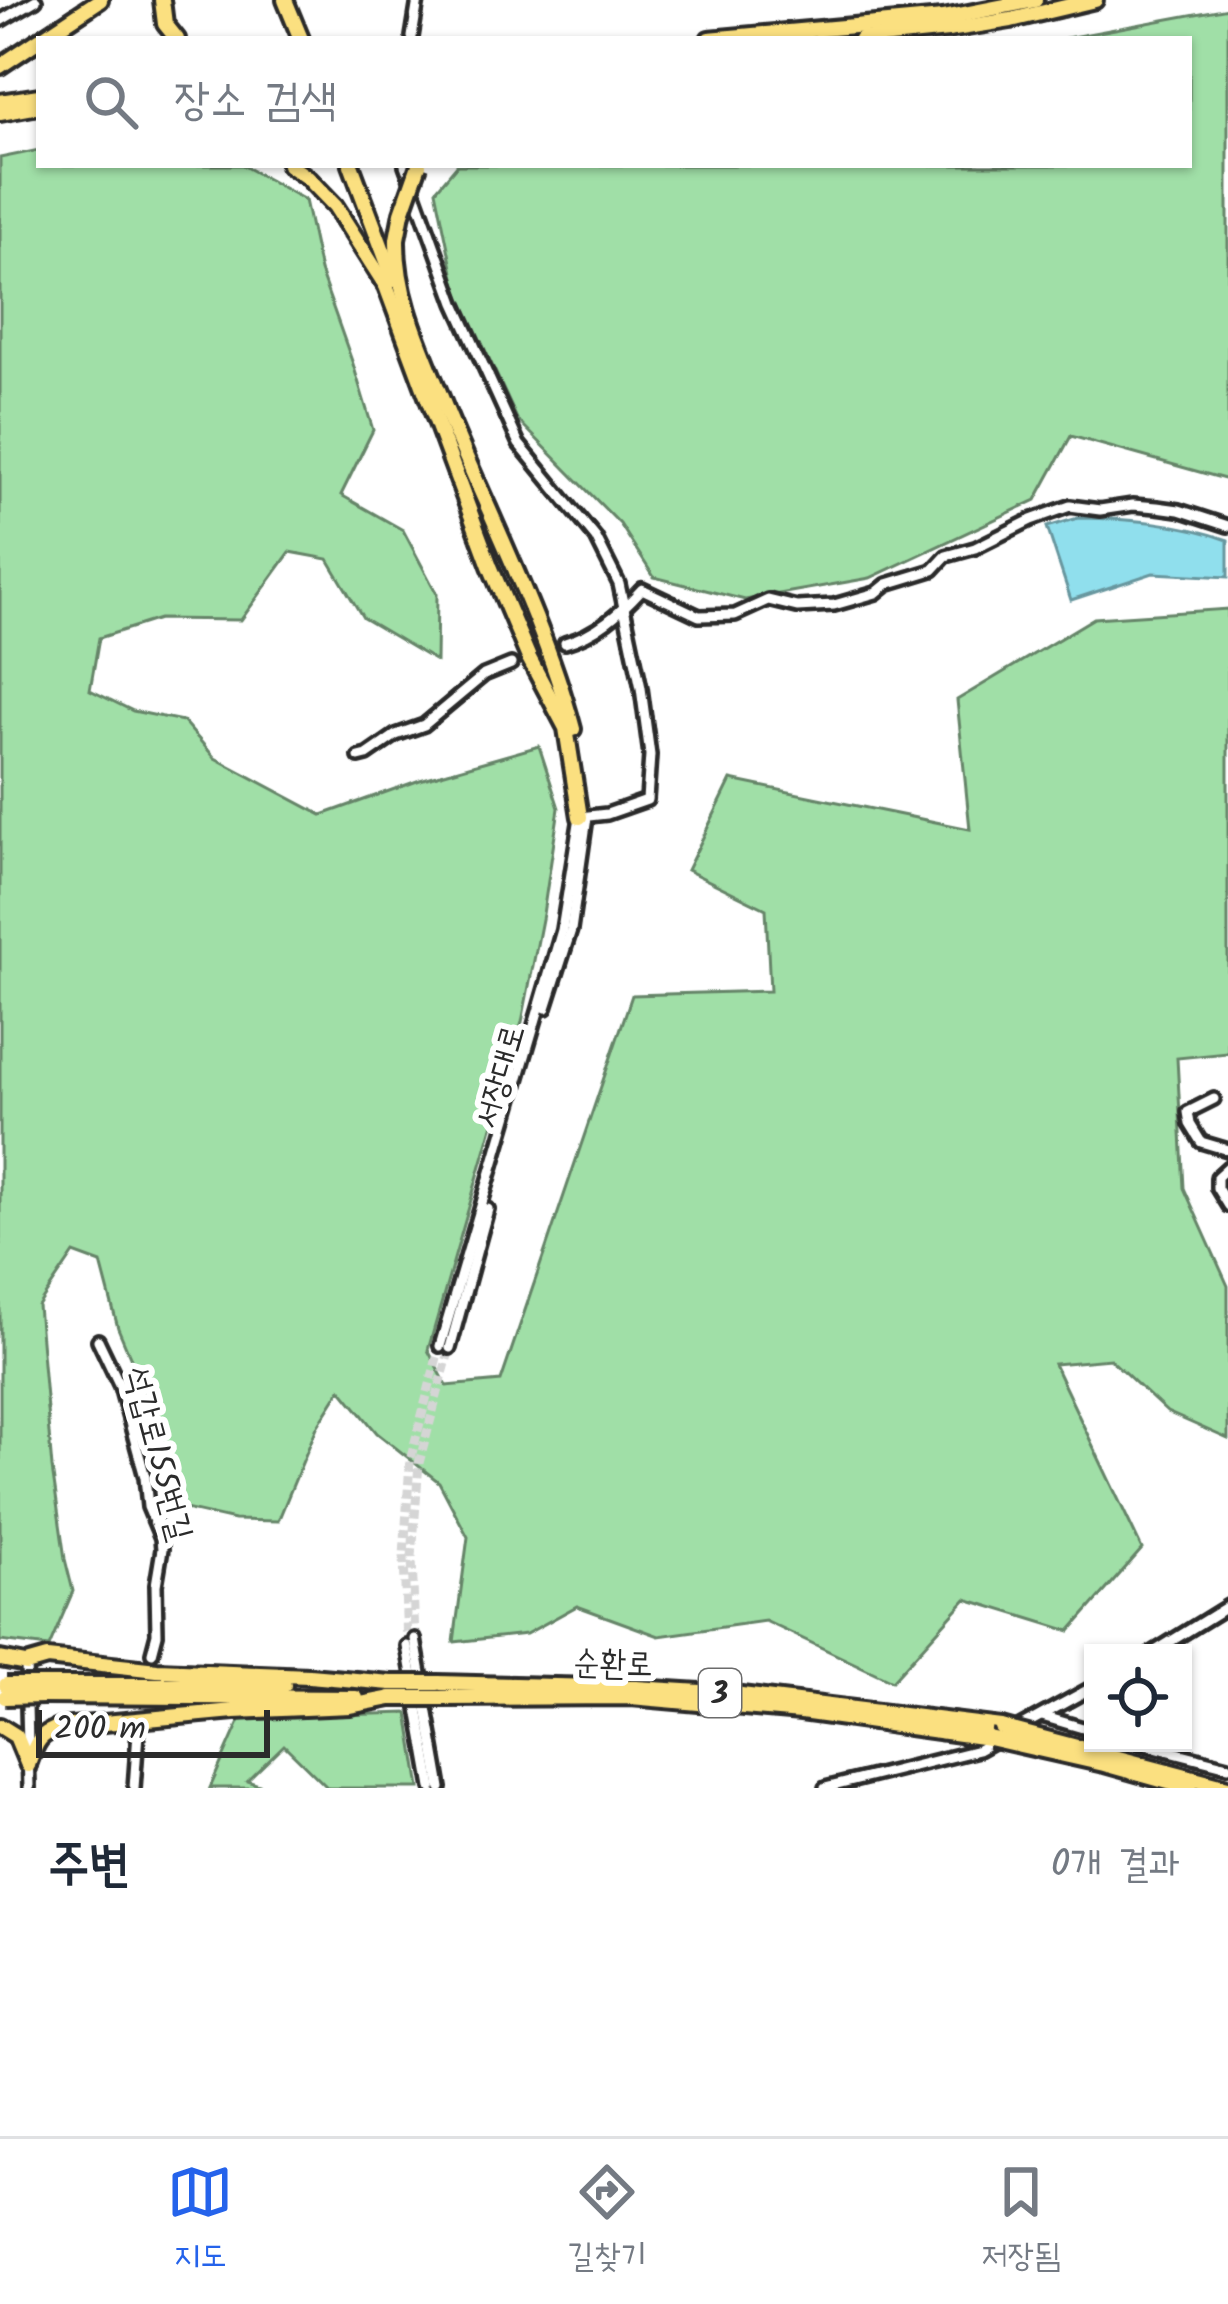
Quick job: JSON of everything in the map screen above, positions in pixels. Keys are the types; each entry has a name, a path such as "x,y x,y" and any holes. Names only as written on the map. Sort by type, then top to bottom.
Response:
{"highway":[{"path":"46,36 100,0"},
{"path":"161,0 165,24 175,36"},
{"path":"276,0 290,36"},
{"path":"285,0 300,36"},
{"path":"741,36 943,17 1035,0"},
{"path":"885,36 1012,20 1095,0"},
{"path":"0,66 36,43"},
{"path":"0,102 36,96"},
{"path":"0,113 36,109"},
{"path":"293,168 335,206 386,286"},
{"path":"342,168 490,566 566,728 583,817"},
{"path":"352,168 461,447 550,653 573,726 583,817"},
{"path":"410,318 397,266 398,239 418,168"},
{"path":"0,1659 309,1676 391,1691"},
{"name":"3","path":"3,1691 391,1691"},
{"path":"28,1765 46,1731 61,1726 350,1706 391,1691"},
{"name":"순환로","path":"391,1691 632,1697 995,1732"},
{"path":"0,1726 16,1736 28,1765"},
{"name":"3","path":"995,1732 1228,1786"},
{"name":"3","path":"995,1732 1190,1788"}],"street":[{"path":"0,21 36,0"},
{"path":"412,36 418,0"},
{"path":"405,168 455,303 520,444 596,538 620,584 650,755 647,800 583,817"},
{"path":"565,644 599,629 642,589 699,616 735,615 768,600 797,607 876,593 887,584 933,570 946,556 1070,506 1100,511 1157,507 1228,526"},
{"path":"359,757 424,725 484,675 511,664"},
{"name":"서장대로","path":"445,1347 562,930 583,817"},
{"path":"1214,1099 1188,1112 1190,1124 1201,1142 1228,1150"},
{"path":"1228,1167 1217,1177 1217,1188 1228,1206"},
{"name":"석갑로155번길","path":"98,1340 120,1386 145,1477 148,1507 161,1538 152,1653"},
{"path":"1167,1644 1228,1606"},
{"path":"411,1642 436,1788"},
{"path":"26,1664 29,1788"},
{"path":"825,1788 978,1750 1084,1692"},
{"path":"1042,1716 1084,1728"},
{"path":"134,1788 138,1733"},
{"path":"1174,1752 1228,1766"}],"green space":[{"path":"1228,8 1228,480 1071,436 1036,500 870,578 745,600 654,577 620,524 517,419 456,287 436,190 454,168 1192,168 1192,36 1077,36"},
{"path":"36,151 36,168 247,168 305,200 320,271 373,430 341,495 403,530 437,594 436,661 363,618 328,559 290,552 241,620 159,619 99,638 90,690 133,711 183,721 215,758 322,815 420,780 539,746 559,808 522,1022 428,1350 447,1386 501,1381 632,995 770,991 766,909 687,870 731,780 970,829 957,700 1094,618 1228,609 1228,1053 1177,1058 1184,1188 1228,1286 1228,1439 1167,1412 1110,1359 1054,1364 1142,1549 1070,1631 966,1599 892,1681 765,1621 659,1636 577,1606 526,1634 454,1642 468,1537 439,1482 377,1433 341,1389 317,1427 278,1521 234,1520 176,1507 154,1470 145,1392 118,1328 101,1263 74,1253 38,1306 52,1468 73,1591 49,1647 0,1641 0,158"},
{"path":"408,1713 420,1788 328,1788 284,1745 247,1781 268,1788 210,1788 241,1718"}],"water":[{"path":"1078,518 1154,523 1228,540 1228,577 1153,573 1071,600 1047,527"}],"tunnel":[{"path":"511,664 565,643"},
{"path":"407,1646 404,1556 410,1461 440,1346"},
{"path":"415,1639 412,1557 419,1463 450,1348"},
{"path":"138,1733 146,1691"}]}
